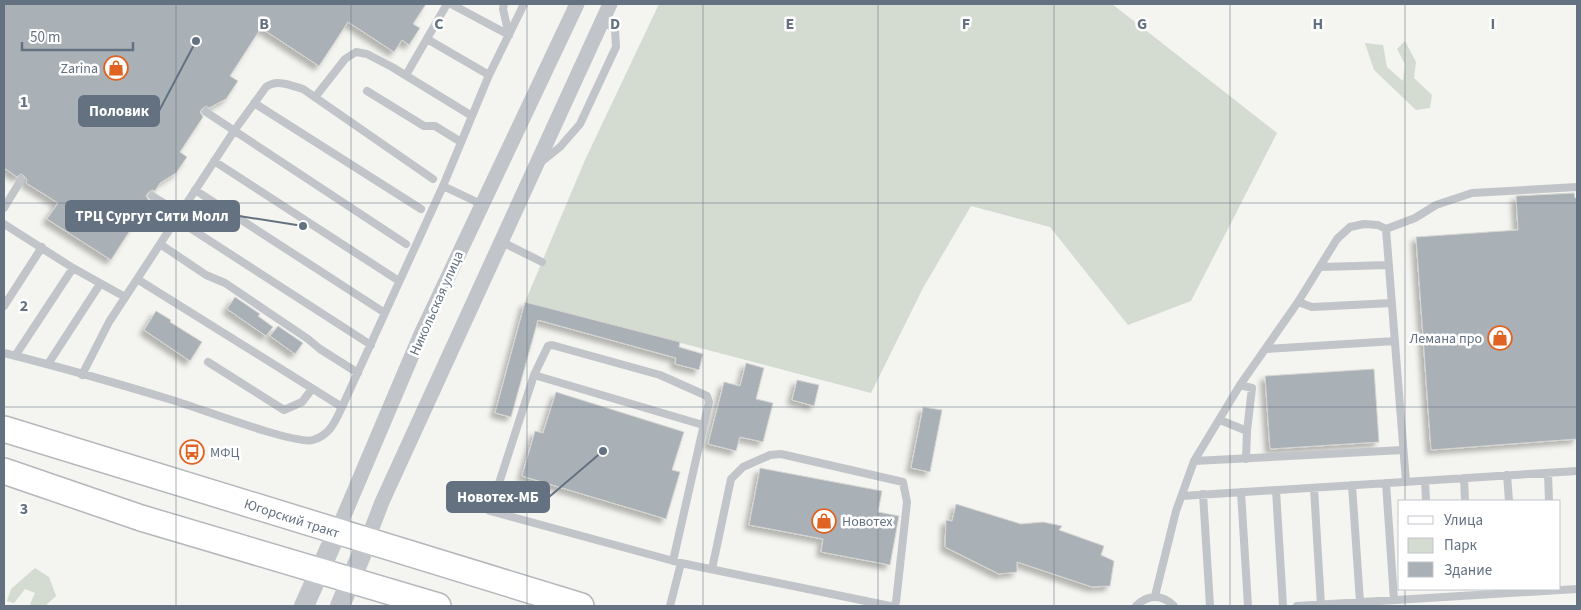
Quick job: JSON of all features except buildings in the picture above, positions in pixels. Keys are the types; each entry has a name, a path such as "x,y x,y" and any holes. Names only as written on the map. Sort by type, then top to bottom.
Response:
{"main road":[{"name":"Югорский тракт","path":"4,428 581,606"},
{"path":"4,471 141,518 438,606"}],"street":[{"name":"Никольская улица","path":"304,606 421,334 576,4"},
{"path":"340,606 382,502 610,4"}],"lane":[{"path":"406,75 447,4"},
{"path":"451,4 509,35"},
{"path":"504,4 503,9 509,35"},
{"path":"4,353 171,400 290,438 312,440 325,435 333,427 371,345 443,186 489,76 524,4"},
{"path":"537,166 560,147 580,124 616,47 615,30 603,20"},
{"path":"427,39 489,76"},
{"path":"316,96 346,59 356,52 367,54 406,75 472,116"},
{"path":"82,375 109,322 125,297 234,131 254,102 270,84 284,83 303,89 316,96 433,179"},
{"path":"368,91 424,126 435,126 461,142"},
{"path":"254,102 421,209"},
{"path":"206,112 406,244"},
{"path":"214,161 399,281"},
{"path":"4,208 22,180"},
{"path":"443,186 481,204"},
{"path":"1155,596 1176,511 1194,461 1240,385 1298,302 1337,239 1350,227 1364,224 1378,225 1386,229 1415,218 1436,205 1472,193 1577,187"},
{"path":"195,190 385,313"},
{"path":"152,196 178,216 371,345"},
{"path":"4,235 6,226 73,268 125,297"},
{"path":"1386,229 1406,482"},
{"path":"502,242 542,262"},
{"path":"160,244 206,275 225,283 308,339 320,350 358,373"},
{"path":"4,306 42,247"},
{"path":"1321,266 1388,265"},
{"path":"15,356 73,268"},
{"path":"137,279 342,407"},
{"path":"48,364 100,284"},
{"path":"1298,302 1312,307 1392,303"},
{"path":"1266,349 1395,341"},
{"path":"670,606 677,562 703,425 709,402 707,396 660,375 552,345 546,349 534,375 490,510 677,562 890,606"},
{"path":"208,362 284,410 302,402 312,389"},
{"path":"534,375 703,425"},
{"path":"1240,385 1252,388 1246,459"},
{"path":"1220,420 1247,431"},
{"path":"1194,461 1403,450"},
{"path":"712,569 732,479 743,467 770,455 781,454 903,482 907,502 894,606"},
{"path":"1182,496 1577,471"},
{"path":"1548,473 1549,500"},
{"path":"1508,475 1509,500"},
{"path":"1464,478 1465,500"},
{"path":"1424,481 1426,500"},
{"path":"1386,483 1394,600"},
{"path":"1352,485 1360,602"},
{"path":"1314,488 1321,605"},
{"path":"1276,490 1283,606"},
{"path":"1241,492 1248,606"},
{"path":"1204,494 1210,606"},
{"path":"1561,590 1577,589"},
{"path":"1431,590 1432,598"},
{"path":"1297,606 1432,598 1471,592 1555,590"},
{"path":"1136,606 1142,600 1155,596 1169,601 1174,606"}],"green space":[{"path":"659,4 1112,4 1277,133 1191,301 1128,325 1050,227 971,206 923,288 871,393 525,302 585,160"},
{"path":"1405,41 1416,62 1414,78 1432,95 1430,108 1416,110 1374,70 1365,43 1383,45 1387,67 1403,81 1405,64 1397,49"},
{"path":"35,568 49,577 56,596 45,606 34,606 30,604 35,593 25,589 14,603 7,601 11,589"}],"place":[{"name":"Половик","path":"196,41"},
{"name":"Zarina","path":"116,68"},
{"name":"ТРЦ Сургут Сити Молл","path":"303,226"},
{"name":"Лемана про","path":"1500,338"},
{"name":"Новотех-МБ","path":"603,451"},
{"name":"МФЦ","path":"192,452"},
{"name":"Новотех","path":"824,521"}]}
